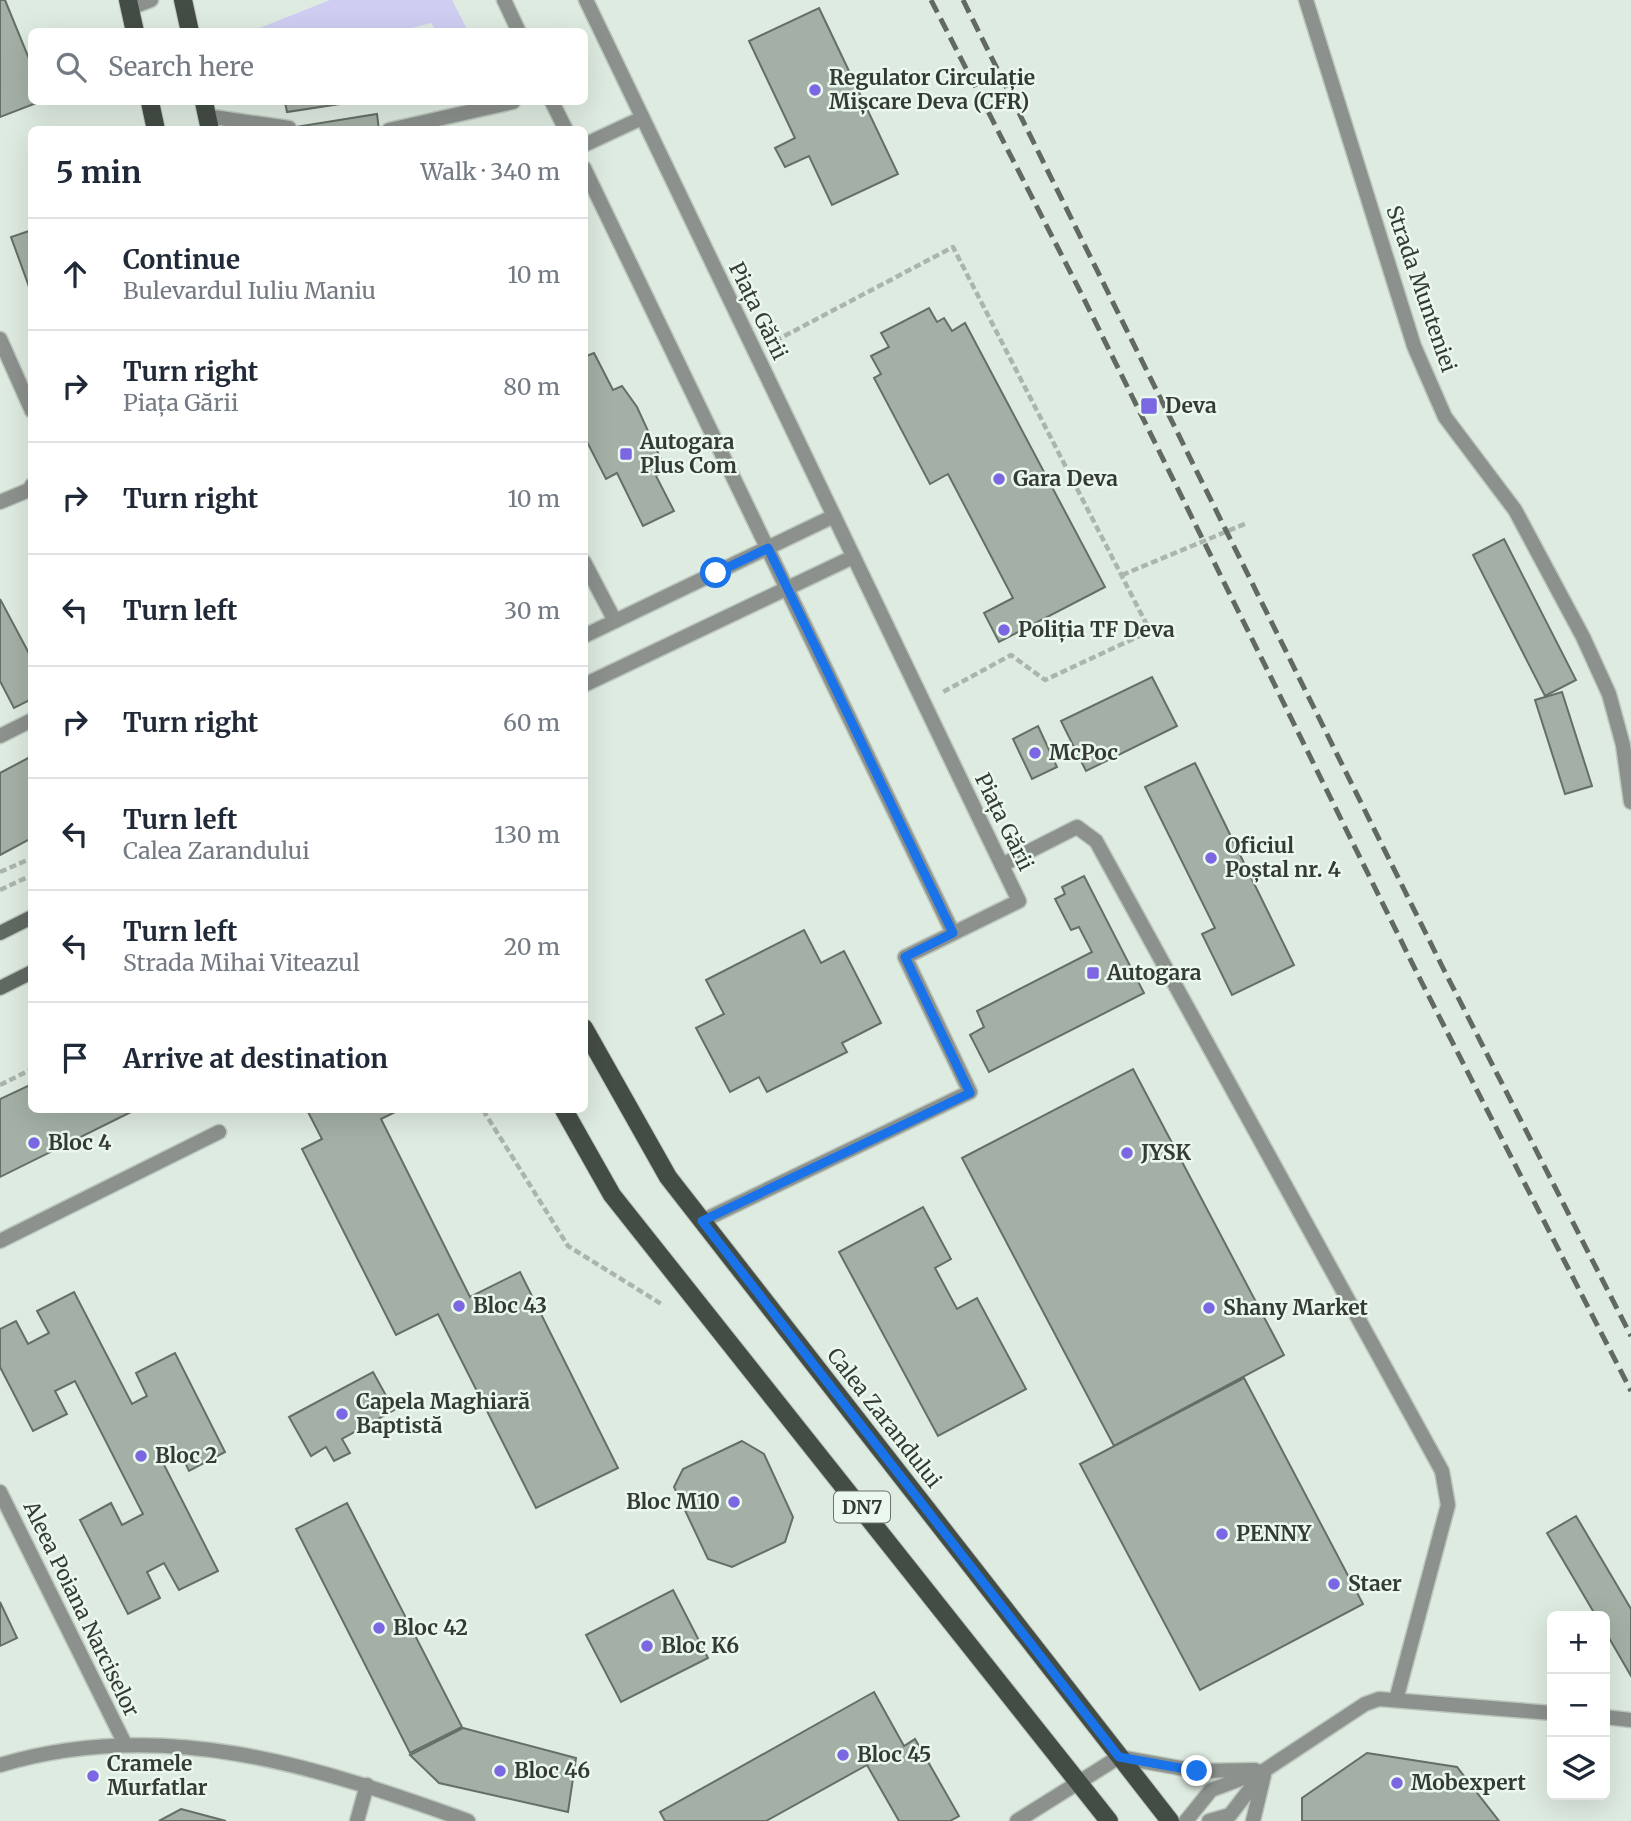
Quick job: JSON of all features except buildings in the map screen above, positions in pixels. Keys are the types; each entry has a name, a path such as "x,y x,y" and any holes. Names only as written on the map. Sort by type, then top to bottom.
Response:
{"main road":[{"path":"183,0 189,28"},
{"path":"129,4 134,28"},
{"path":"151,105 155,126"},
{"path":"0,933 28,919"},
{"path":"0,988 28,974"},
{"name":"Calea Zarandului","path":"588,1035 668,1177 1170,1821"},
{"name":"DN7","path":"566,1113 612,1195 1109,1821"}],"street":[{"path":"129,4 151,0"},
{"path":"504,0 517,28"},
{"name":"Piața Gării","path":"586,0 1019,901 953,933"},
{"name":"Strada Munteniei","path":"1306,0 1414,346 1445,417 1515,510 1583,637 1609,694 1623,746 1631,802"},
{"path":"407,126 500,105"},
{"path":"554,105 564,126"},
{"path":"207,116 275,126"},
{"path":"588,143 642,118"},
{"path":"588,176 953,933 905,957 970,1093 702,1221"},
{"path":"0,339 28,402"},
{"path":"0,502 28,490"},
{"path":"588,634 834,516"},
{"path":"588,683 853,556"},
{"path":"588,570 615,621"},
{"path":"0,736 28,722"},
{"path":"1002,865 1077,827 1096,841 1442,1471 1448,1504 1396,1700"},
{"path":"0,1241 219,1132"},
{"name":"Aleea Poiana Narciselor","path":"0,1493 125,1744"},
{"path":"1186,1821 1212,1790 1265,1770 1365,1703 1379,1699 1547,1713"},
{"path":"1610,1718 1631,1720"},
{"path":"0,1765 67,1751 125,1744 230,1751 288,1762 367,1785 468,1821"},
{"path":"1017,1821 1119,1757 1197,1771 1265,1770"},
{"path":"1209,1821 1230,1815 1265,1770"},
{"path":"1253,1821 1265,1770"},
{"path":"357,1821 367,1785"}],"path":[{"path":"755,352 953,247 1150,631 1045,680 1011,655 924,703"},
{"path":"1122,575 1247,523"},
{"path":"0,872 28,860"},
{"path":"0,890 28,877"},
{"path":"0,1085 28,1071"},
{"path":"485,1113 568,1245 660,1302 668,1312"}],"shaded area":[{"path":"330,0 452,0 466,28 434,28 431,23 412,28 260,28"}],"railway":[{"path":"931,0 1081,293 1421,981 1631,1391"},
{"path":"963,0 1443,968 1631,1336"}],"place":[{"name":"Regulator Circulație Mișcare Deva (CFR)","path":"815,90"},
{"name":"Deva","path":"1149,406"},
{"name":"Autogara Plus Com","path":"626,454"},
{"name":"Gara Deva","path":"999,479"},
{"name":"Poliția TF Deva","path":"1004,630"},
{"name":"McPoc","path":"1035,753"},
{"name":"Oficiul Poștal nr. 4","path":"1211,858"},
{"name":"Autogara","path":"1093,973"},
{"name":"Bloc 4","path":"34,1143"},
{"name":"JYSK","path":"1127,1153"},
{"name":"Bloc 43","path":"459,1306"},
{"name":"Shany Market","path":"1209,1308"},
{"name":"Capela Maghiară Baptistă","path":"342,1414"},
{"name":"Bloc 2","path":"141,1456"},
{"name":"Bloc M10","path":"734,1502"},
{"name":"PENNY","path":"1222,1534"},
{"name":"Staer","path":"1334,1584"},
{"name":"Bloc 42","path":"379,1628"},
{"name":"Bloc K6","path":"647,1646"},
{"name":"Bloc 45","path":"843,1755"},
{"name":"Bloc 46","path":"500,1771"},
{"name":"Cramele Murfatlar","path":"93,1776"},
{"name":"Mobexpert","path":"1397,1783"}],"route":[{"path":"716,573 768,548 953,933 905,957 970,1093 702,1221 1119,1757 1197,1771"}]}
